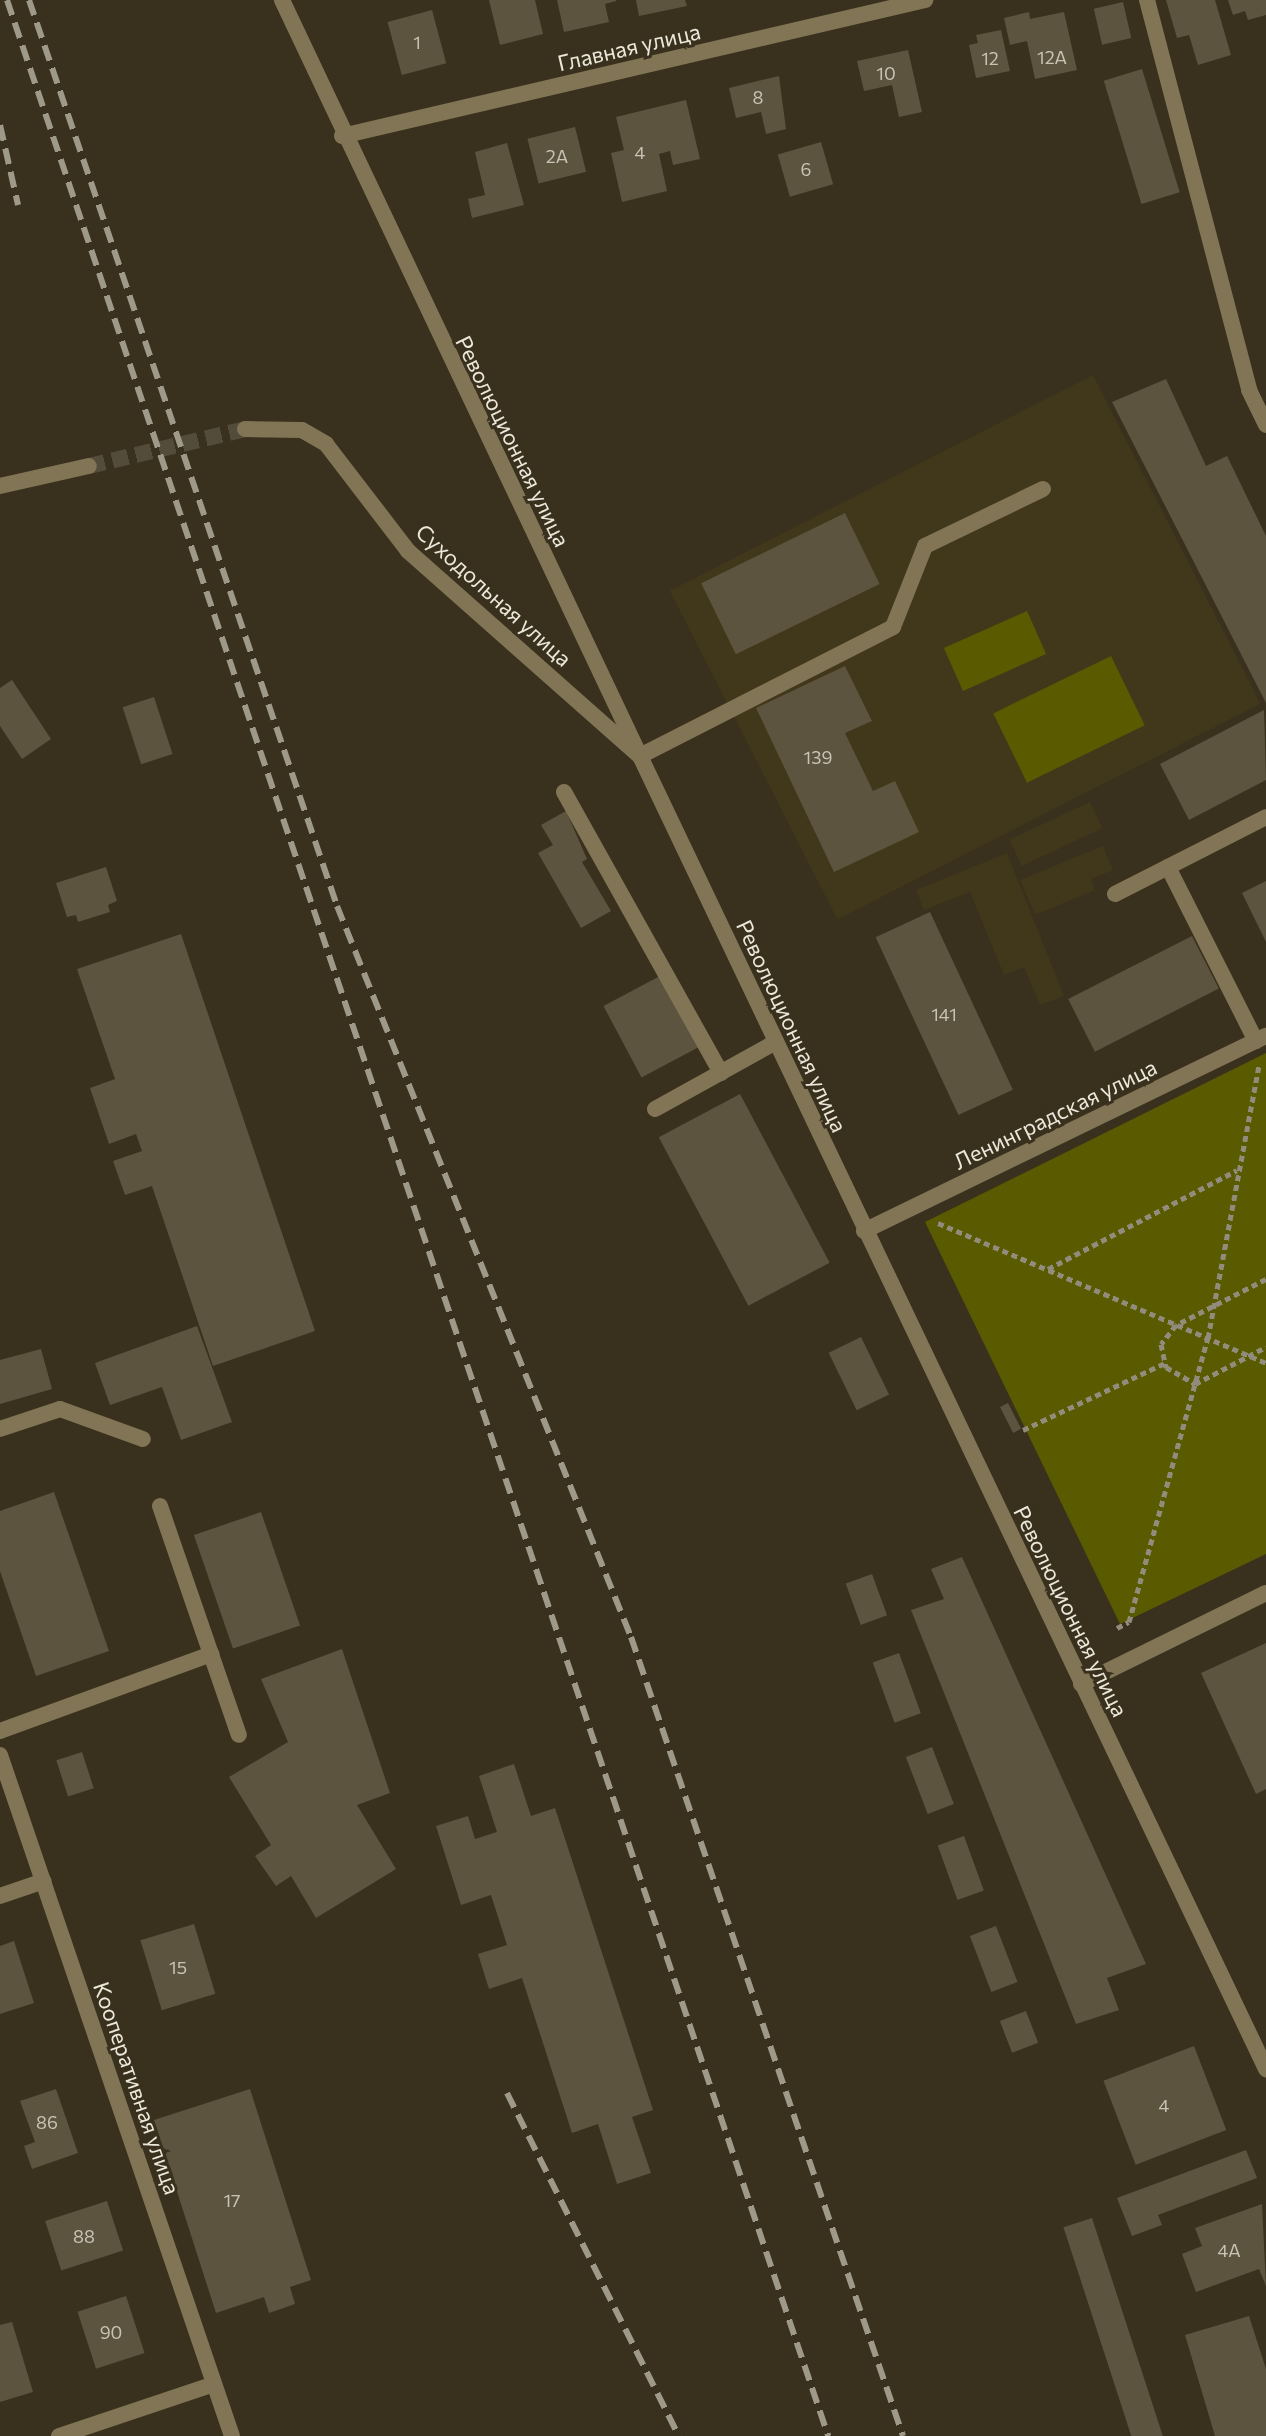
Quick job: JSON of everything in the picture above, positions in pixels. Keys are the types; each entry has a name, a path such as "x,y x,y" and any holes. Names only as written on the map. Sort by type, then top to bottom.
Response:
{"street":[{"name":"Революционная улица","path":"282,0 342,136 1266,2069"},
{"name":"Главная улица","path":"342,136 925,0"},
{"path":"1147,0 1249,390 1266,425"},
{"name":"Суходольная улица","path":"245,429 302,430 326,444 408,551 640,756"},
{"path":"0,486 89,466"},
{"path":"640,756 893,627 925,546 1043,489"},
{"path":"564,792 721,1073"},
{"path":"1115,894 1266,817"},
{"path":"1168,867 1262,1038"},
{"name":"Ленинградская улица","path":"864,1231 1262,1038"},
{"path":"655,1109 776,1042"},
{"path":"0,1429 60,1409 143,1439"},
{"path":"160,1506 239,1735"},
{"path":"1081,1684 1266,1593"},
{"path":"0,1731 211,1654"},
{"name":"Кооперативная улица","path":"0,1755 232,2436"},
{"path":"0,1896 44,1881"},
{"path":"59,2436 214,2384"}],"path":[{"path":"1117,1628 1129,1622 1208,1338 1262,1038"},
{"path":"1047,1270 1238,1170"},
{"path":"925,1222 1266,1363"},
{"path":"1195,1384 1165,1363 1161,1344 1176,1325 1266,1279"},
{"path":"1195,1384 1266,1347"},
{"path":"1023,1430 1165,1363"}],"shaded area":[{"path":"1093,375 1261,704 837,919 670,591"},
{"path":"1027,611 1046,654 963,691 944,648"},
{"path":"1111,656 1145,725 1027,783 993,713"},
{"path":"1090,802 1102,828 1022,866 1009,840"},
{"path":"1103,846 1113,870 1091,879 1095,890 1035,915 1020,880"},
{"path":"1007,853 1064,996 1040,1005 1024,967 1004,975 970,892 924,910 916,890"},
{"path":"1266,1053 1266,1554 1120,1624 925,1222"}],"building":[{"path":"489,0 535,0 543,34 500,45"},
{"path":"557,0 616,1 605,4 609,22 564,32"},
{"path":"636,0 685,0 687,6 639,16"},
{"path":"1166,0 1215,0 1231,55 1198,65 1189,35 1177,38"},
{"path":"1228,0 1266,0 1266,15 1248,20 1245,11 1233,15"},
{"path":"1123,2 1131,38 1102,45 1094,9"},
{"path":"432,10 446,63 402,75 388,22"},
{"path":"1029,12 1030,19 1064,12 1077,70 1035,79 1027,41 1010,45 1004,18"},
{"path":"1001,30 1010,71 976,78 969,45 978,43 976,35"},
{"path":"908,50 922,112 899,117 892,85 864,91 857,61"},
{"path":"1142,69 1180,192 1141,204 1104,81"},
{"path":"779,76 786,129 766,134 761,112 736,118 729,88"},
{"path":"686,100 700,159 673,165 670,151 659,154 667,191 622,202 611,153 624,150 616,117"},
{"path":"575,127 586,172 539,183 527,139"},
{"path":"821,142 833,184 790,197 778,154"},
{"path":"507,143 524,205 472,218 468,199 485,195 475,152"},
{"path":"1166,379 1206,466 1227,456 1266,536 1266,703 1112,402"},
{"path":"845,513 880,584 736,654 701,583"},
{"path":"845,666 872,721 845,733 873,791 895,781 919,832 834,872 756,708"},
{"path":"12,680 51,739 22,759 0,726 0,688"},
{"path":"154,697 173,754 141,764 123,707"},
{"path":"1264,710 1266,780 1189,820 1160,764"},
{"path":"566,811 587,859 582,862 611,911 581,928 538,853 553,845 541,825"},
{"path":"106,867 117,901 108,905 110,912 78,922 76,915 67,917 56,883"},
{"path":"1266,881 1266,942 1242,893"},
{"path":"930,912 1013,1090 958,1115 876,937"},
{"path":"181,934 315,1331 213,1366 152,1186 125,1195 113,1161 142,1151 136,1134 109,1144 90,1088 115,1079 77,969"},
{"path":"1192,936 1219,989 1095,1052 1068,999"},
{"path":"660,976 698,1048 642,1078 603,1006"},
{"path":"740,1094 830,1263 748,1306 659,1137"},
{"path":"197,1326 232,1422 181,1440 162,1387 110,1405 95,1363"},
{"path":"861,1337 889,1395 857,1410 829,1353"},
{"path":"41,1349 52,1389 0,1404 0,1360"},
{"path":"1008,1403 1021,1429 1013,1433 1000,1407"},
{"path":"54,1492 109,1651 36,1676 0,1571 0,1511"},
{"path":"261,1512 300,1625 233,1649 194,1535"},
{"path":"962,1557 1146,1964 1107,1978 1119,2010 1076,2024 911,1610 944,1599 931,1569"},
{"path":"872,1574 887,1615 861,1625 846,1584"},
{"path":"1266,1643 1266,1789 1256,1794 1201,1673"},
{"path":"342,1649 390,1793 357,1805 396,1869 316,1918 291,1876 276,1886 255,1856 271,1845 229,1777 288,1742 261,1679"},
{"path":"899,1653 921,1713 895,1723 873,1663"},
{"path":"932,1747 954,1804 928,1814 906,1757"},
{"path":"82,1752 94,1788 68,1796 56,1760"},
{"path":"514,1764 531,1816 555,1808 653,2110 632,2117 651,2173 617,2184 598,2124 572,2133 522,1978 489,1989 478,1954 507,1945 491,1895 461,1905 436,1826 468,1816 475,1839 497,1832 479,1776"},
{"path":"964,1836 984,1891 958,1900 938,1846"},
{"path":"194,1924 215,1994 162,2010 140,1940"},
{"path":"996,1926 1018,1982 991,1992 970,1936"},
{"path":"14,1941 34,2003 0,2014 0,1946"},
{"path":"1026,2011 1038,2043 1012,2053 1000,2021"},
{"path":"1194,2046 1226,2130 1136,2165 1103,2081"},
{"path":"56,2089 78,2153 32,2169 24,2146 35,2142 20,2101"},
{"path":"250,2089 311,2280 290,2287 295,2304 269,2313 264,2297 216,2313 154,2120"},
{"path":"1246,2150 1257,2178 1158,2215 1162,2225 1132,2236 1117,2198"},
{"path":"107,2201 123,2250 61,2271 45,2221"},
{"path":"1262,2204 1266,2286 1259,2269 1196,2292 1182,2254 1202,2246 1195,2228"},
{"path":"1092,2218 1163,2436 1131,2436 1063,2227"},
{"path":"126,2296 145,2353 96,2369 77,2312"},
{"path":"1249,2316 1266,2369 1266,2436 1215,2436 1185,2335"},
{"path":"12,2322 33,2392 0,2402 0,2325"}],"tunnel":[{"path":"89,466 245,429"}],"railway":[{"path":"7,0 828,2436"},
{"path":"29,0 337,906 631,1637 903,2436"},
{"path":"0,125 18,205"},
{"path":"507,2093 679,2436"}]}
